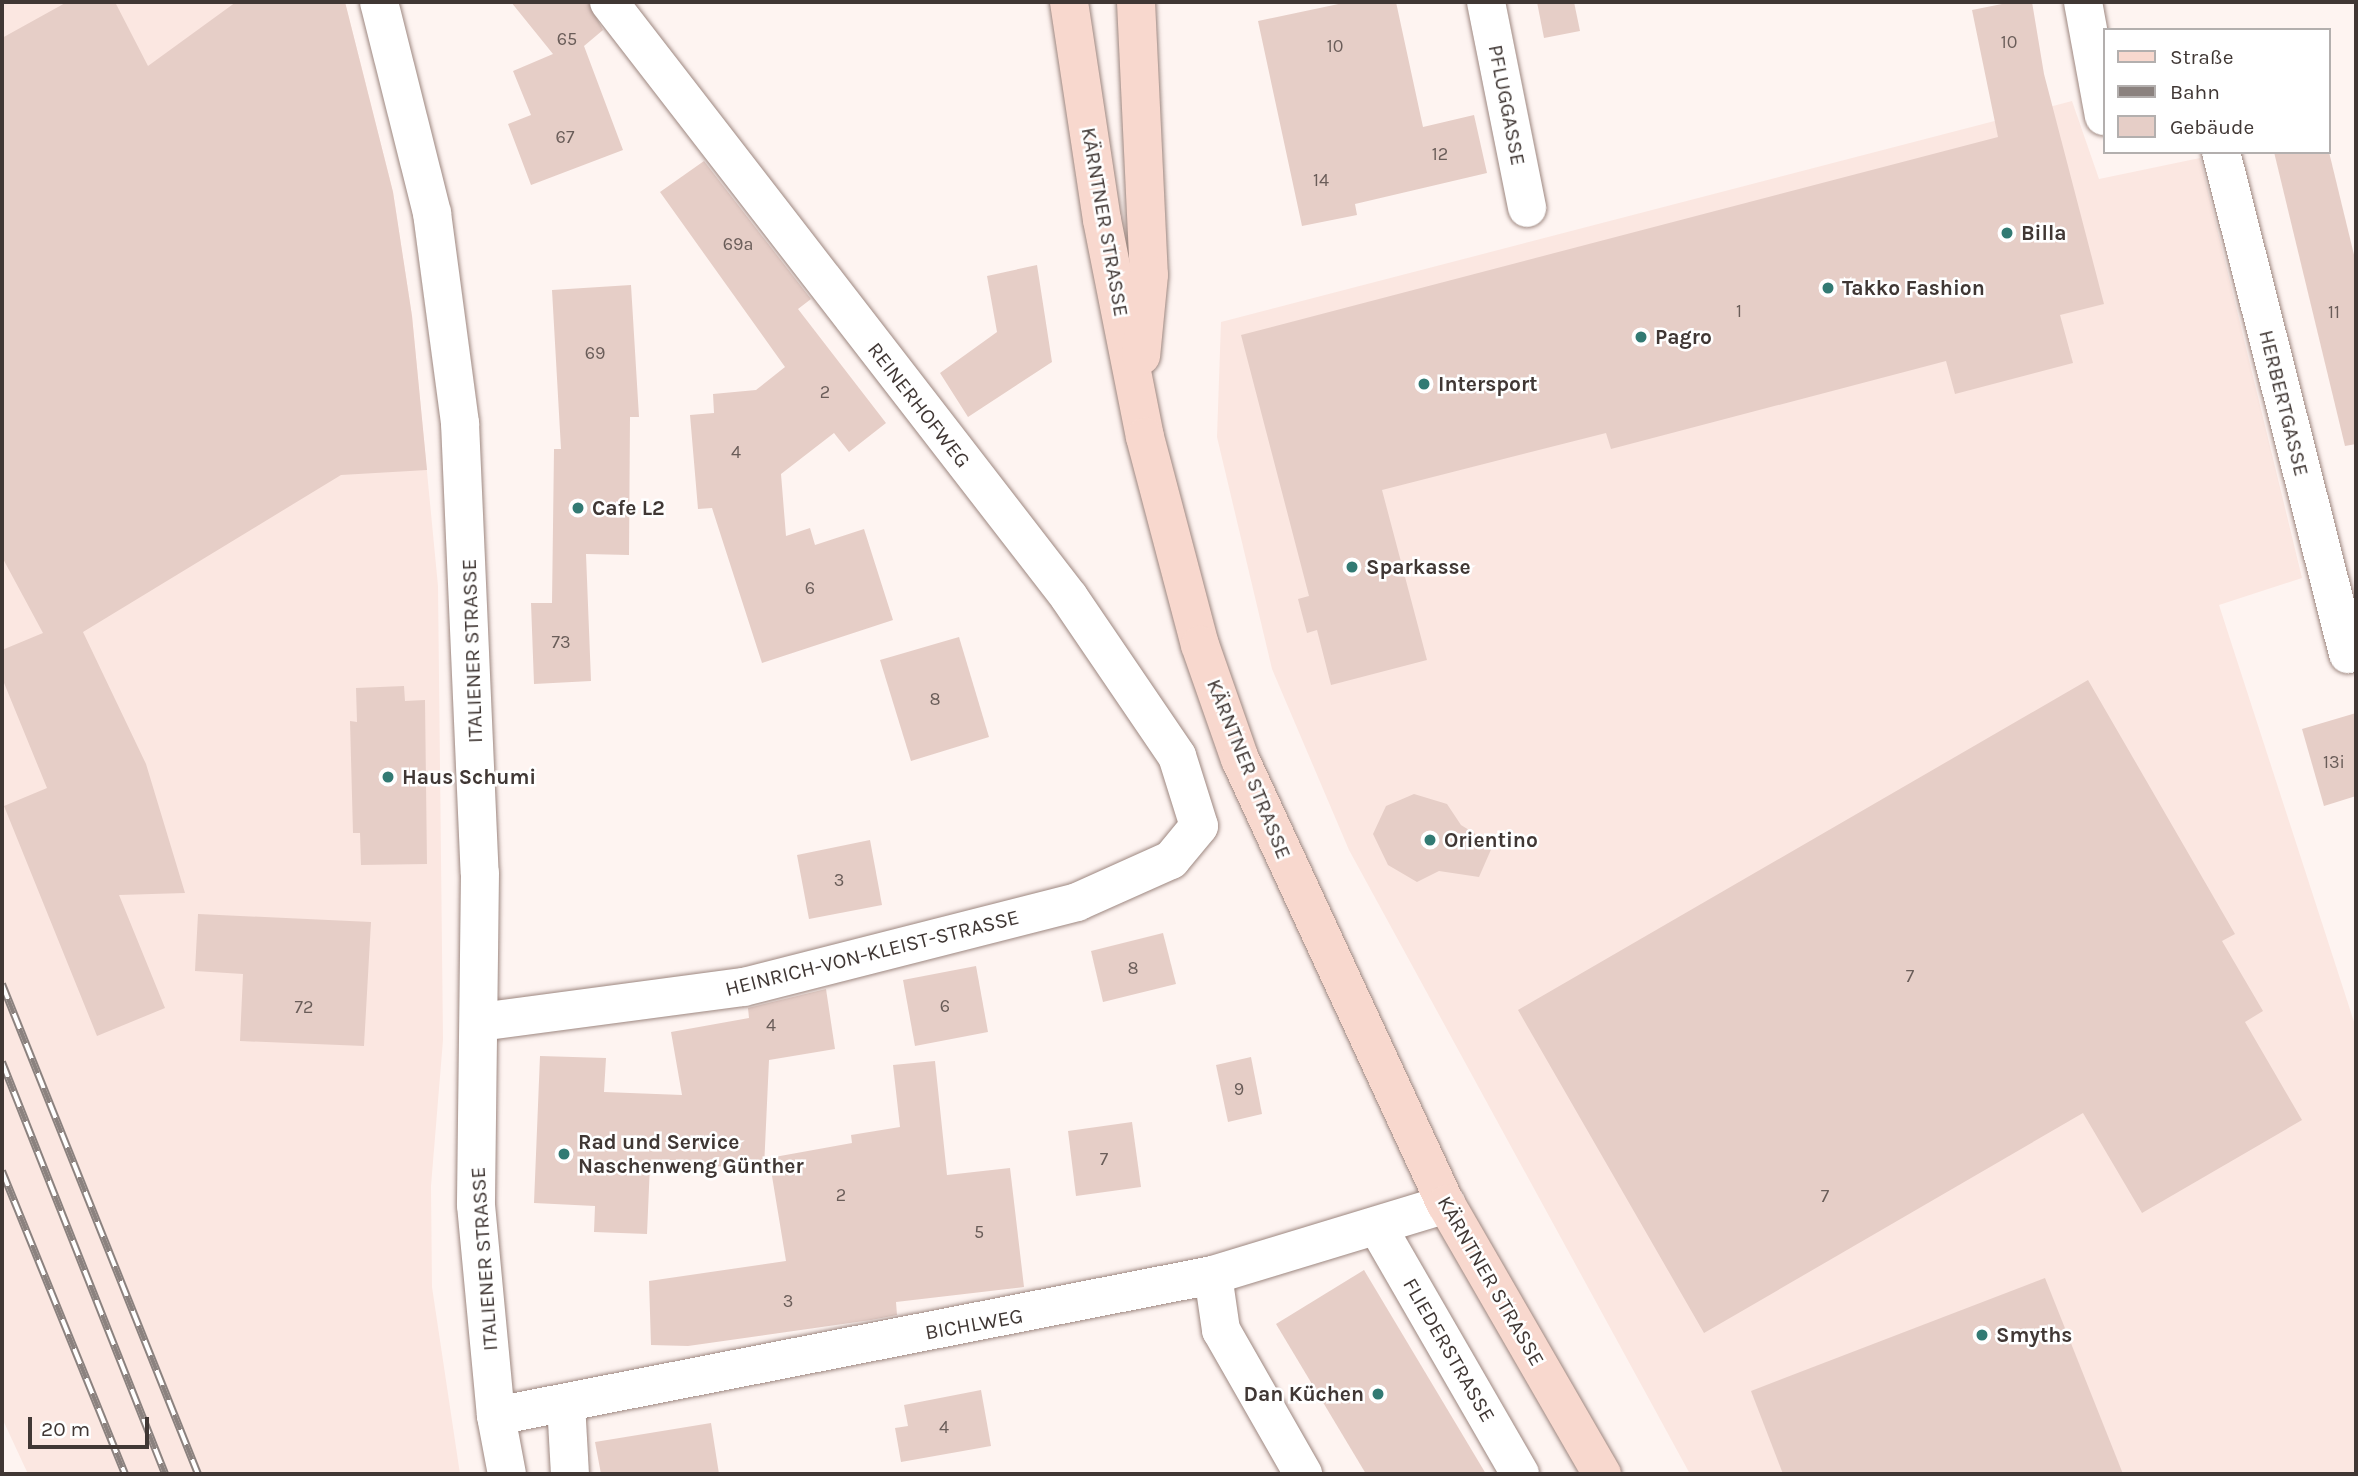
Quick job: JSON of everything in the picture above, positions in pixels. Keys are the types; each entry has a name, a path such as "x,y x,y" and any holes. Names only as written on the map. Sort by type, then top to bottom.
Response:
{"main road":[{"name":"KÄRNTNER STRASSE","path":"1069,2 1102,220 1136,397 1200,645 1240,758 1446,1204 1602,1474"},
{"path":"1136,2 1149,275 1136,397"}],"street":[{"name":"ITALIENER STRASSE","path":"379,2 432,213 460,423 473,649 480,1023 476,1205 496,1416 507,1474"},
{"name":"REINERHOFWEG","path":"609,2 1069,597 1177,756 1199,826"},
{"name":"PFLUGGASSE","path":"1486,2 1527,208"},
{"path":"2082,2 2102,106"},
{"name":"HERBERTGASSE","path":"2222,154 2348,654"},
{"name":"HEINRICH-VON-KLEIST-STRASSE","path":"480,1023 744,987 1077,902 1171,860 1199,826"},
{"name":"BICHLWEG","path":"496,1416 1213,1275 1446,1204"},
{"name":"FLIEDERSTRASSE","path":"1377,1226 1520,1474"},
{"path":"1213,1275 1221,1330 1303,1474"},
{"path":"566,1403 570,1474"}],"shaded area":[{"path":"2,2 345,2 393,192 412,316 438,586 443,1040 431,1186 432,1287 460,1474 28,1474 2,1418"},
{"path":"2072,101 2099,179 2200,158 2302,578 2219,605 2356,1028 2356,1474 1690,1474 1349,850 1272,669 1217,437 1221,322"}],"building":[{"path":"67,2 115,2 148,66 236,2 345,2 393,192 412,316 427,470 341,475 83,632 146,764 185,893 119,895 165,1008 97,1036 4,806 47,788 2,678 2,650 43,633 2,557 2,38"},
{"path":"511,2 588,2 603,30 584,46 623,150 531,185 508,124 531,115 513,71 553,54"},
{"path":"1348,2 1396,2 1423,127 1474,115 1487,173 1355,204 1357,215 1302,226 1258,21"},
{"path":"1537,2 1574,2 1580,31 1544,38"},
{"path":"2012,2 2032,2 2044,74 2104,304 2060,315 2073,363 1955,394 1946,361 1611,449 1606,433 1382,490 1427,660 1331,685 1317,630 1307,633 1298,599 1309,596 1241,335 1998,137 1972,10"},
{"path":"2274,154 2329,154 2356,263 2356,444 2345,446"},
{"path":"704,161 811,299 798,309 886,423 849,452 834,433 781,474 786,536 810,528 815,545 864,529 893,620 762,663 712,508 698,509 690,415 714,413 713,394 756,390 785,367 660,192"},
{"path":"1037,265 1052,362 968,417 940,373 997,332 987,276"},
{"path":"631,285 639,417 630,417 629,555 586,554 591,681 534,684 531,603 552,603 554,449 561,449 552,290"},
{"path":"959,637 989,737 911,761 880,660"},
{"path":"2088,680 2235,934 2222,941 2263,1011 2245,1022 2302,1120 2142,1213 2083,1113 1704,1333 1518,1010"},
{"name":"Haus Schumi","path":"404,686 405,701 425,700 427,864 361,865 360,833 353,833 350,721 357,722 356,688"},
{"path":"2356,713 2356,796 2324,806 2302,729"},
{"name":"Orientino","path":"1414,794 1447,804 1461,825 1493,845 1479,877 1439,871 1417,882 1388,865 1373,834 1386,806"},
{"path":"870,840 882,905 809,919 797,855"},
{"path":"198,914 371,922 364,1046 240,1041 243,974 195,971"},
{"path":"1163,933 1176,984 1103,1002 1091,951"},
{"path":"976,966 988,1032 915,1046 903,980"},
{"path":"826,989 835,1049 769,1060 764,1168 650,1164 647,1234 594,1232 595,1206 534,1203 540,1056 606,1058 604,1092 682,1095 671,1032 749,1018 748,1008"},
{"path":"1251,1057 1262,1114 1228,1122 1216,1065"},
{"path":"935,1061 947,1175 1010,1168 1024,1287 896,1302 897,1315 871,1320 688,1346 651,1345 649,1281 786,1261 769,1158 852,1143 851,1135 900,1127 893,1065"},
{"path":"1132,1122 1141,1187 1076,1196 1068,1131"},
{"path":"1364,1270 1486,1474 1366,1474 1276,1324"},
{"name":"Smyths","path":"2045,1278 2123,1474 1783,1474 1751,1391"},
{"path":"981,1390 991,1446 901,1462 895,1428 908,1426 904,1405"},
{"path":"711,1423 719,1474 601,1474 595,1442"}],"railway":[{"path":"2,984 198,1474"},
{"path":"2,1062 165,1474"},
{"path":"2,1171 125,1474"}],"place":[{"name":"Billa","path":"2007,233"},
{"name":"Takko Fashion","path":"1828,288"},
{"name":"Pagro","path":"1641,337"},
{"name":"Intersport","path":"1424,384"},
{"name":"Cafe L2","path":"578,508"},
{"name":"Sparkasse","path":"1352,567"},
{"name":"Haus Schumi","path":"388,777"},
{"name":"Orientino","path":"1430,840"},
{"name":"Rad und Service Naschenweng Günther","path":"564,1154"},
{"name":"Smyths","path":"1982,1335"},
{"name":"Dan Küchen","path":"1378,1394"}]}
